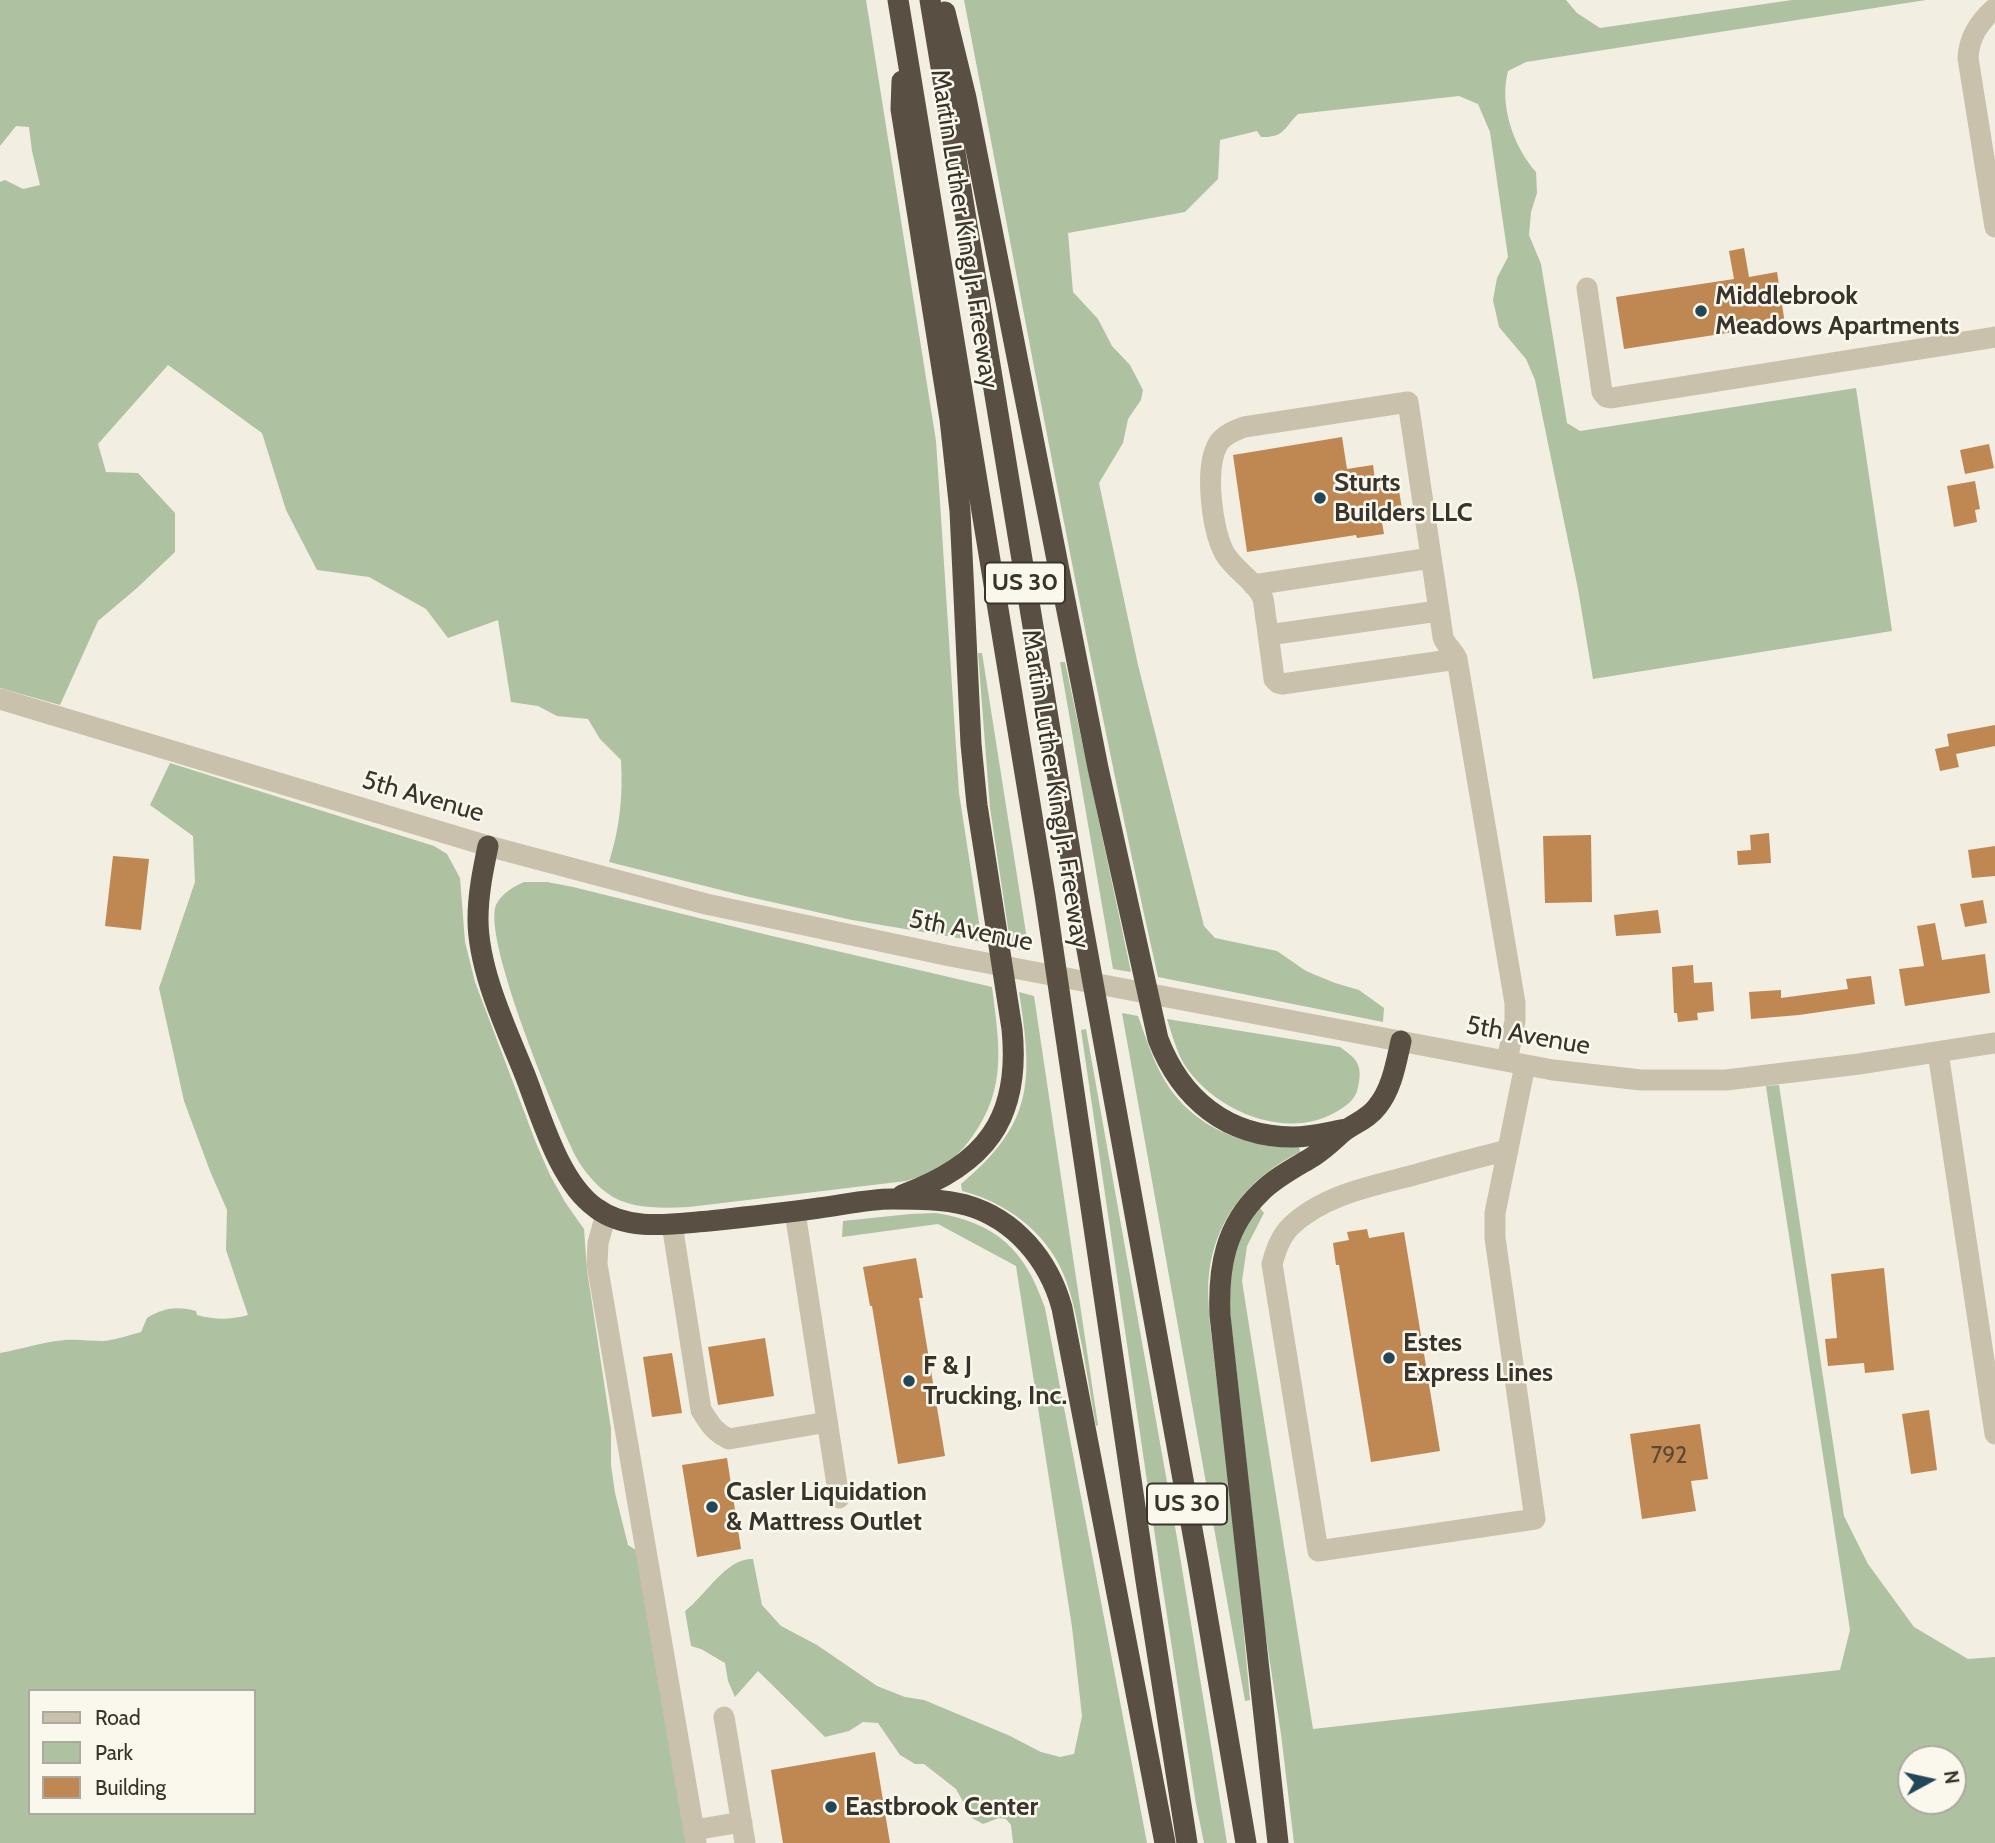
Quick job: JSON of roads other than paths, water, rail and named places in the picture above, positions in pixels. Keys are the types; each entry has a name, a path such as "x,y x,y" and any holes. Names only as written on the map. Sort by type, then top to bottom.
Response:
{"highway":[{"name":"Martin Luther King Jr. Freeway","path":"898,0 1045,895 1186,1843"},
{"name":"Martin Luther King Jr. Freeway","path":"930,0 1073,874 1215,1657 1246,1843"},
{"path":"942,0 966,99 1103,794 1158,1039 1186,1090 1215,1116 1261,1134 1280,1137 1346,1129"},
{"path":"891,1199 931,1185 949,1175 991,1136 1006,1107 1015,1059 977,805 971,744 960,511 950,419 901,109 904,35"},
{"path":"488,846 479,896 478,921 480,944 491,985 557,1156 568,1178 595,1208 624,1221 672,1224 891,1199 945,1201 984,1211 1013,1229 1036,1252 1052,1278 1062,1308 1165,1843"},
{"path":"1278,1843 1220,1315 1220,1270 1232,1232 1248,1205 1269,1185 1316,1155 1346,1129 1371,1114 1389,1088 1401,1041"}],"street":[{"path":"1995,8 1976,30 1969,43 1968,58 1995,227"},
{"path":"1587,288 1602,392 1611,398 1995,337"},
{"path":"1457,659 1278,683 1274,679 1262,597 1224,553 1218,536 1209,477 1219,442 1244,426 1408,402 1438,611 1445,643 1457,659 1515,1003 1516,1063 1508,1150 1495,1213 1495,1238 1535,1518 1318,1551 1272,1264 1278,1243 1290,1227 1309,1212 1330,1201 1363,1189 1508,1150"},
{"path":"1253,585 1431,558"},
{"path":"1268,635 1438,611"},
{"name":"5th Avenue","path":"0,699 488,846 706,904 950,956 1577,1074 1641,1080 1726,1080 1995,1043"},
{"path":"1938,1052 1995,1434"},
{"path":"795,1212 839,1498"},
{"path":"606,1214 598,1243 597,1264 695,1837 744,1833 723,1717"},
{"path":"672,1224 701,1410 709,1423 719,1434 730,1438 827,1422"}],"place":[{"name":"Middlebrook Meadows Apartments","path":"1701,311"},
{"name":"Sturts Builders LLC","path":"1320,498"},
{"name":"Estes Express Lines","path":"1389,1358"},
{"name":"F & J Trucking, Inc.","path":"909,1381"},
{"name":"Casler Liquidation & Mattress Outlet","path":"712,1507"},
{"name":"Eastbrook Center","path":"831,1807"}]}
